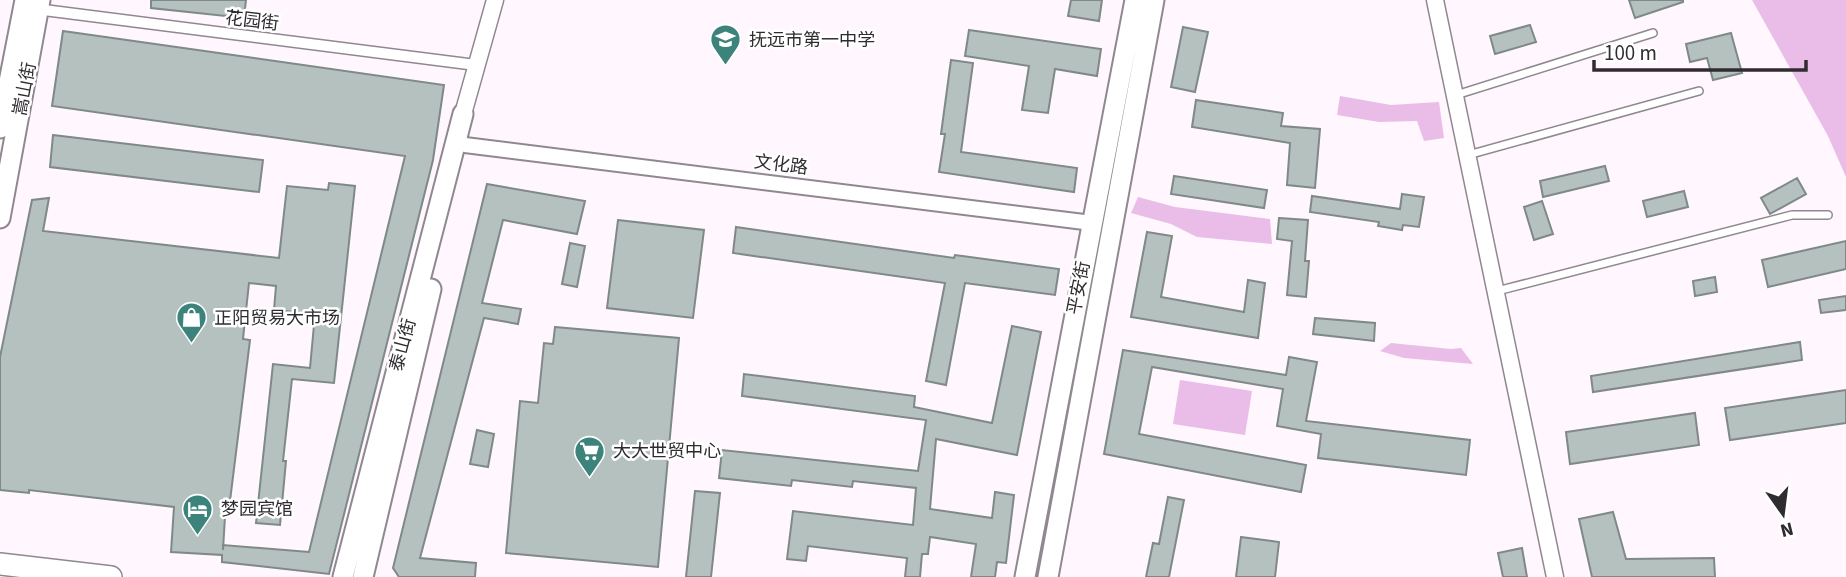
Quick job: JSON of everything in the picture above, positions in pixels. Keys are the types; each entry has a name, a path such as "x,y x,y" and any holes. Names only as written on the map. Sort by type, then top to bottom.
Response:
{"main road":[{"name":"平安街","path":"1025,577 1135,0"},
{"name":"平安街","path":"1048,577 1154,0"},
{"name":"嵩山街","path":"0,128 32,5"},
{"name":"嵩山街","path":"0,218 32,5"},
{"name":"泰山街","path":"363,577 465,145 463,114"},
{"name":"泰山街","path":"343,577 463,114"},
{"path":"0,564 111,577"}],"street":[{"name":"泰山街","path":"463,114 495,0"},
{"path":"1435,0 1555,577"},
{"name":"花园街","path":"32,5 476,65"},
{"name":"文化路","path":"465,145 1091,223"}],"lane":[{"path":"1455,95 1653,33"},
{"path":"1468,155 1699,91"},
{"path":"1497,291 1792,215 1828,215"}],"shaded area":[{"path":"1752,0 1846,0 1846,177 1828,136"},
{"path":"1340,96 1391,105 1439,102 1444,138 1424,141 1417,121 1379,122 1337,115"},
{"path":"1138,197 1175,207 1270,219 1272,244 1197,237 1171,224 1131,213"},
{"path":"1391,343 1461,348 1473,364 1404,358 1380,351"},
{"path":"1180,380 1252,391 1245,435 1173,424"}],"building":[{"path":"151,0 246,0 244,18 151,8"},
{"path":"1071,0 1102,0 1099,21 1068,16"},
{"path":"1629,0 1683,0 1683,2 1635,18"},
{"path":"1530,25 1536,42 1495,54 1490,36"},
{"path":"1183,27 1208,32 1195,92 1171,87"},
{"path":"969,30 1101,49 1097,76 1055,69 1048,113 1022,110 1029,66 965,56"},
{"path":"63,31 444,85 433,160 329,574 222,562 222,555 171,552 174,507 29,490 29,493 0,490 0,357 32,200 49,198 43,231 279,258 287,186 328,190 329,183 355,186 334,383 292,379 283,461 286,461 280,525 256,523 273,364 310,368 315,314 274,310 276,286 249,283 243,339 250,340 223,545 309,552 405,156 52,106"},
{"path":"1731,33 1742,73 1713,80 1707,58 1690,62 1686,44"},
{"path":"951,60 973,63 961,152 1077,168 1074,192 939,172"},
{"path":"1196,100 1283,113 1281,126 1320,129 1315,188 1287,185 1290,143 1192,127"},
{"path":"53,135 263,160 259,192 50,167"},
{"path":"1605,166 1609,181 1543,197 1540,181"},
{"path":"1174,176 1267,190 1264,208 1171,194"},
{"path":"1797,178 1806,194 1770,214 1761,198"},
{"path":"487,184 585,201 577,234 503,220 482,303 521,309 518,324 484,318 420,558 476,563 475,577 399,577 393,568"},
{"path":"1684,191 1688,207 1647,217 1643,201"},
{"path":"1402,194 1424,197 1419,227 1403,225 1402,230 1378,226 1379,222 1310,212 1312,196 1400,209"},
{"path":"1542,201 1553,234 1534,240 1524,207"},
{"path":"1279,218 1308,220 1306,297 1287,295 1292,241 1277,239"},
{"path":"618,220 704,230 693,318 607,308"},
{"path":"736,227 954,258 955,255 1059,269 1055,295 965,283 946,385 926,381 945,283 733,253"},
{"path":"1147,232 1172,236 1161,297 1244,312 1248,280 1265,283 1258,338 1131,317"},
{"path":"1846,241 1846,269 1768,287 1762,260"},
{"path":"570,243 585,246 577,287 562,284"},
{"path":"1715,277 1717,292 1695,296 1693,281"},
{"path":"1846,296 1846,310 1821,313 1819,300"},
{"path":"1315,318 1375,323 1374,341 1313,334"},
{"path":"1012,326 1041,332 1017,455 936,439 930,509 992,518 995,492 1014,495 1006,563 997,562 995,577 971,577 976,544 930,537 928,554 922,554 920,577 905,577 907,558 808,546 806,561 787,559 793,511 913,525 916,488 853,481 852,487 792,480 791,486 719,478 722,450 918,471 926,420 742,396 744,374 915,396 914,407 992,423"},
{"name":"大大世贸中心","path":"555,327 679,338 658,567 506,553 520,401 538,403 544,343 553,344"},
{"path":"1800,342 1802,360 1593,392 1591,376"},
{"path":"1123,350 1286,375 1289,357 1317,362 1306,421 1470,440 1466,475 1318,458 1321,434 1277,426 1283,389 1152,367 1139,434 1306,465 1301,492 1104,454"},
{"path":"1846,390 1846,423 1730,440 1725,408"},
{"path":"1695,413 1699,445 1570,464 1566,432"},
{"path":"477,430 494,434 488,467 470,464"},
{"path":"695,491 720,493 711,577 686,577"},
{"path":"1168,497 1184,500 1169,577 1146,577 1153,543 1159,544"},
{"path":"1613,512 1626,559 1714,558 1715,577 1592,577 1579,519"},
{"path":"1241,537 1279,542 1275,577 1236,577"},
{"path":"1522,548 1527,577 1503,577 1498,553"}],"place":[{"name":"抚远市第一中学","path":"726,67"},
{"name":"正阳贸易大市场","path":"191,345"},
{"name":"大大世贸中心","path":"590,478"},
{"name":"梦园宾馆","path":"198,536"}]}
